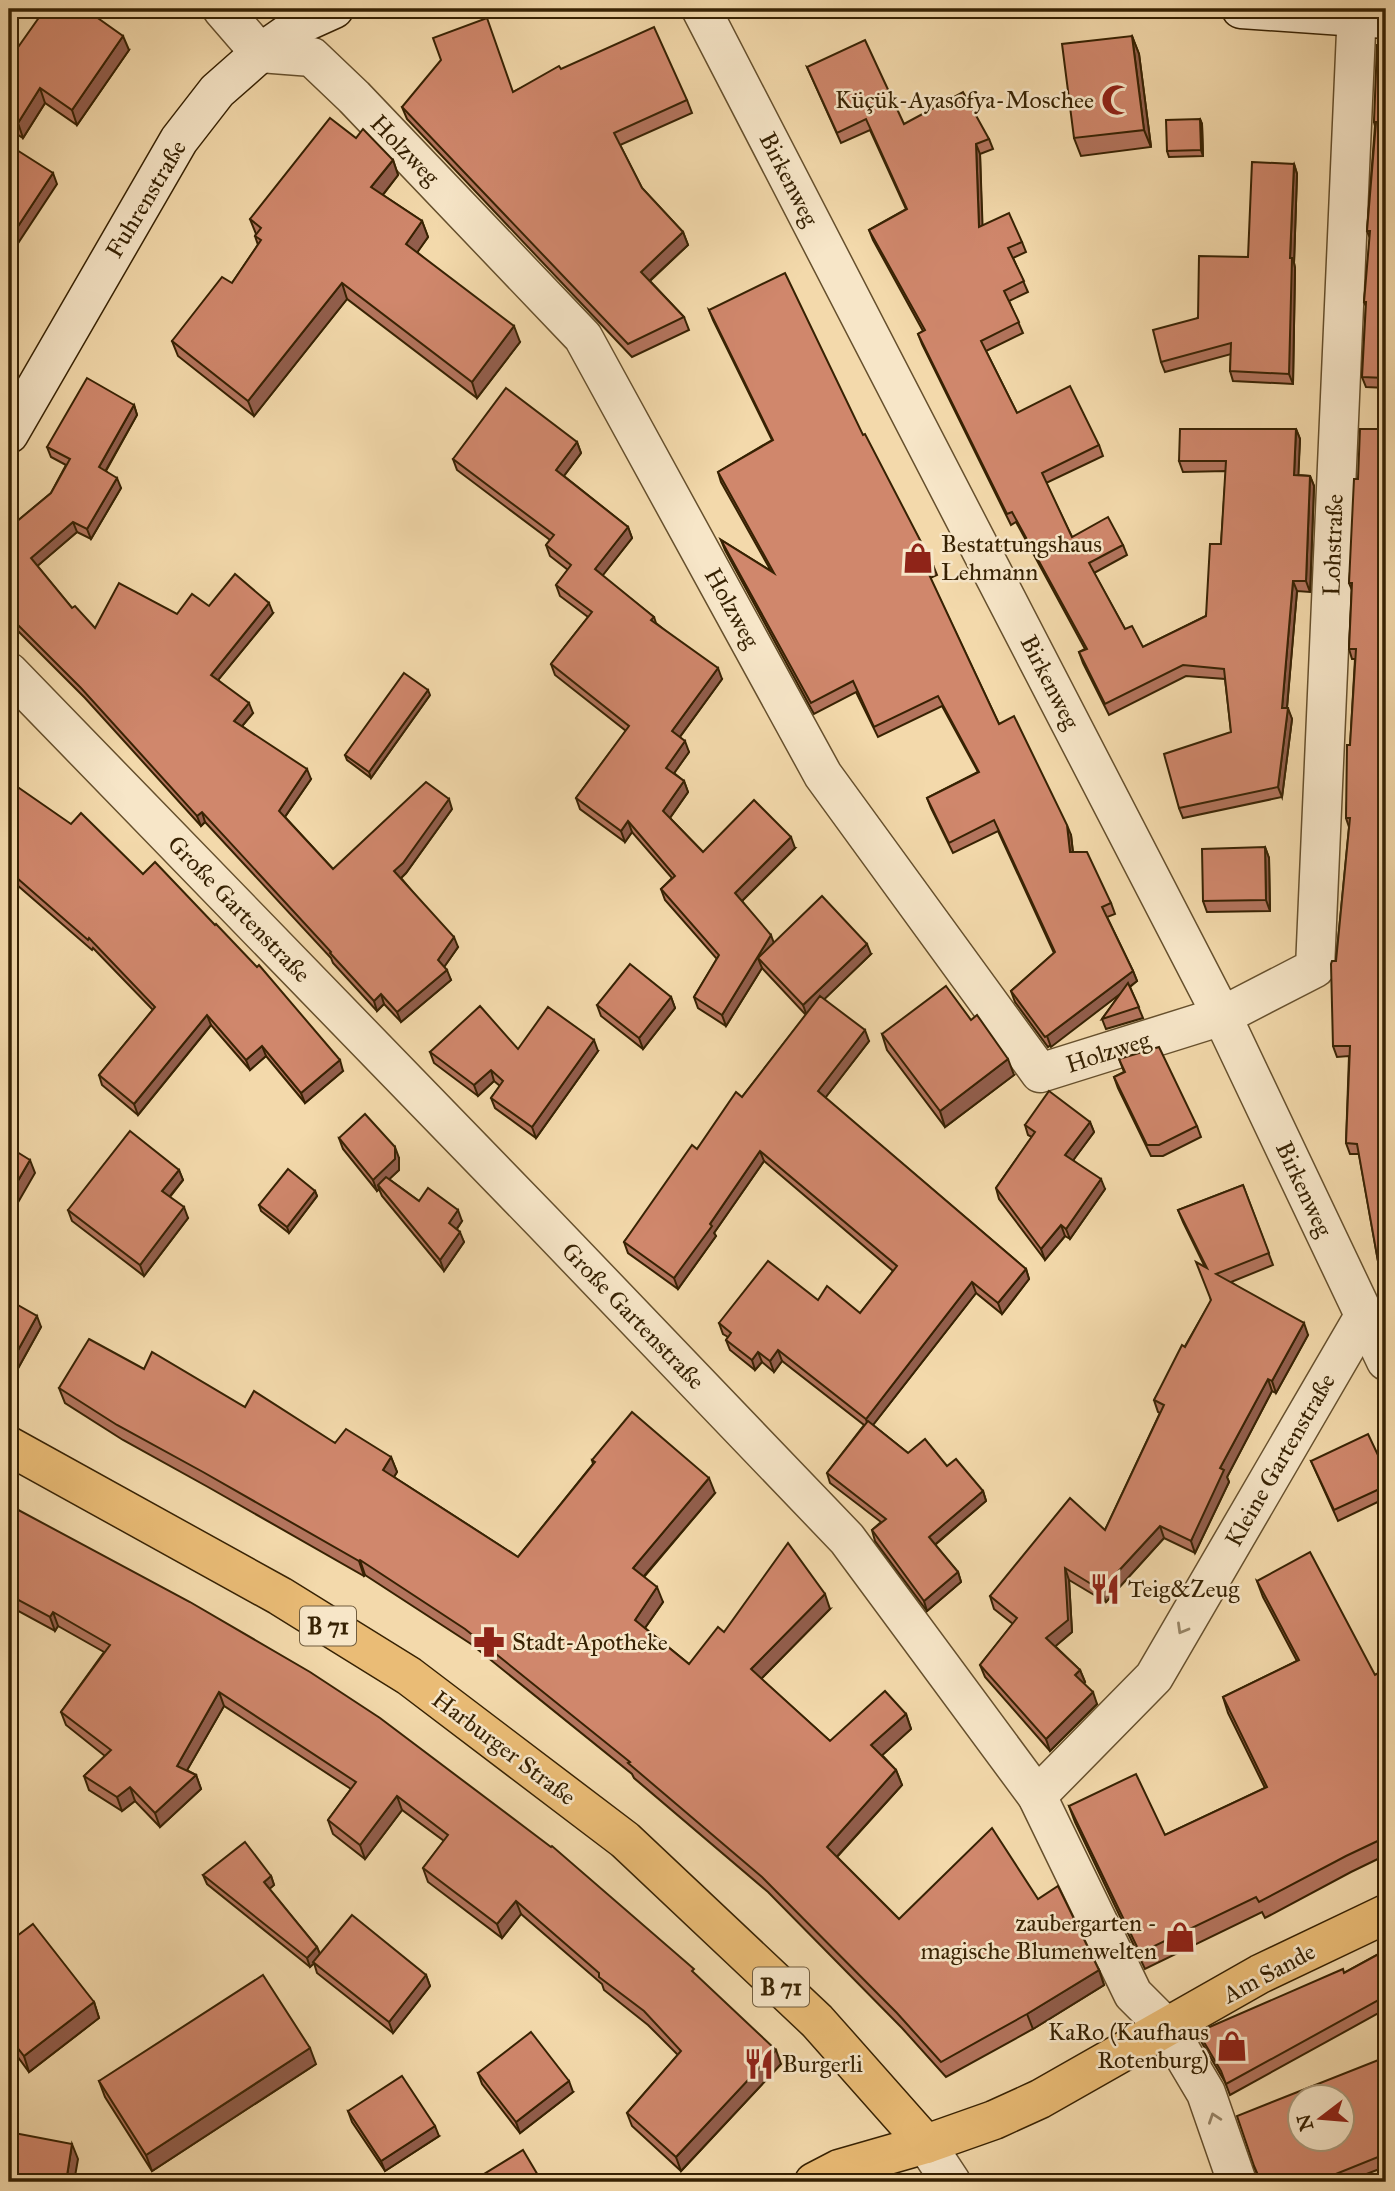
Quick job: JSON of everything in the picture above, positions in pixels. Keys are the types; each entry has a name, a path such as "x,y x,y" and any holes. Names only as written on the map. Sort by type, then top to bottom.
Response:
{"main road":[{"name":"Harburger Straße","path":"9,1446 280,1596 410,1676 604,1823 817,2021 926,2144"},
{"name":"Am Sande","path":"814,2182 839,2169 926,2144 994,2120 1040,2099 1260,1974 1386,1914"},
{"path":"878,2182 926,2144"}],"street":[{"path":"222,9 260,53"},
{"name":"Fuhrenstraße","path":"9,434 179,140 217,92 260,53 303,23 334,9"},
{"name":"Birkenweg","path":"701,9 1222,1016 1386,1361"},
{"path":"1241,9 1366,15"},
{"name":"Lohstraße","path":"1222,1016 1315,968 1366,15"},
{"name":"Holzweg","path":"260,53 312,57 354,97 583,337 823,775 1040,1073 1222,1016"},
{"name":"Große Gartenstraße","path":"9,672 535,1213 847,1539 1037,1796 1133,1994 1167,2029 1206,2093 1237,2182"},
{"name":"Kleine Gartenstraße","path":"1037,1796 1154,1677 1364,1316"},
{"path":"926,2144 951,2182"}],"building":[{"path":"45,9 85,9 123,36 72,110 40,88 18,123 9,118 9,73 12,69 9,67 9,60"},
{"path":"487,18 513,92 559,66 561,69 654,27 687,100 614,133 642,188 683,232 641,272 684,317 628,344 402,107 441,60 433,38"},
{"path":"1132,36 1144,130 1074,138 1062,44"},
{"path":"865,40 904,124 963,92 989,139 976,144 979,227 1009,213 1022,242 1008,248 1024,281 1004,291 1019,322 981,341 1017,413 1070,386 1099,445 1042,473 1072,537 1108,517 1123,545 1089,563 1125,629 1132,626 1143,647 1206,616 1210,544 1221,544 1226,461 1179,461 1180,429 1296,429 1294,475 1310,476 1306,581 1293,581 1282,708 1288,708 1278,787 1179,808 1164,754 1231,732 1224,669 1183,665 1105,704 1079,652 1087,649 1012,512 1007,514 918,334 925,330 869,230 907,209 866,119 837,133 807,67"},
{"path":"1377,45 1386,46 1386,378 1362,377 1364,302 1370,231 1367,231 1376,122"},
{"path":"330,118 356,138 363,129 393,160 371,187 422,221 406,244 514,326 472,382 342,283 248,401 172,341 222,277 232,283 261,240 255,236 261,228 250,219"},
{"path":"1200,119 1201,150 1167,151 1166,120"},
{"path":"9,145 53,173 9,240"},
{"path":"1252,162 1294,164 1289,374 1230,371 1231,343 1161,362 1153,330 1198,318 1199,256 1248,257"},
{"path":"785,273 863,435 865,434 933,565 926,568 999,724 1014,716 1067,825 1070,852 1087,852 1111,903 1102,907 1133,971 1045,1037 1011,991 1055,952 994,820 949,843 927,798 979,772 938,696 874,727 853,681 811,703 721,540 774,573 718,472 773,440 709,310"},
{"path":"87,378 134,405 99,467 117,478 87,529 73,522 31,558 72,608 75,606 95,628 119,583 177,614 192,594 209,606 235,574 269,603 211,675 249,703 234,721 307,769 279,811 333,869 426,782 449,799 403,863 394,871 454,937 438,960 447,970 397,1012 381,994 374,1001 202,812 197,816 81,688 9,616 9,528 51,493 70,459 47,447"},
{"path":"506,388 577,442 556,470 628,527 595,569 654,617 651,620 718,668 672,731 685,741 666,768 684,781 663,811 703,852 754,800 791,837 735,893 771,935 722,1015 694,997 719,955 661,889 675,876 628,821 621,831 576,798 629,726 551,664 592,612 556,585 571,565 546,545 554,535 453,459"},
{"path":"1360,429 1386,429 1386,1277 1381,1278 1357,1144 1346,1143 1350,1046 1333,1046 1331,964 1336,961 1350,818 1346,818 1347,745 1350,745 1356,649 1349,649 1352,583 1349,583 1354,479 1358,479"},
{"path":"404,673 428,690 369,772 345,755"},
{"path":"9,781 71,824 81,813 143,874 155,862 257,967 259,965 340,1060 301,1093 262,1046 246,1060 207,1015 134,1104 99,1075 155,1007 89,938 88,940 9,871"},
{"path":"1265,847 1266,900 1203,901 1202,849"},
{"path":"822,896 867,944 803,1005 758,958"},
{"path":"630,964 671,997 639,1038 597,1005"},
{"path":"1128,983 1139,1007 1102,1019"},
{"path":"946,986 971,1020 977,1015 1008,1059 940,1111 882,1034"},
{"path":"820,996 865,1030 818,1091 1026,1269 998,1303 972,1282 866,1419 778,1350 770,1361 758,1352 752,1360 726,1340 731,1333 719,1323 768,1261 818,1300 827,1286 860,1313 897,1266 760,1151 710,1224 712,1226 674,1278 624,1242 692,1145 697,1149 736,1092 742,1097"},
{"path":"480,1006 518,1049 548,1007 594,1040 532,1127 491,1098 503,1081 491,1070 474,1085 430,1052"},
{"path":"1159,1047 1197,1126 1159,1145 1147,1145 1114,1077 1125,1072 1119,1059"},
{"path":"1049,1091 1090,1122 1065,1155 1101,1179 1066,1229 1061,1225 1041,1249 996,1188 1035,1132 1025,1125"},
{"path":"365,1114 395,1147 395,1159 373,1180 339,1138"},
{"path":"130,1131 179,1170 162,1191 184,1207 140,1265 68,1210"},
{"path":"9,1147 30,1160 9,1196"},
{"path":"288,1169 315,1191 287,1227 259,1205"},
{"path":"386,1177 419,1201 428,1188 458,1210 449,1223 460,1232 440,1260 378,1185"},
{"path":"1243,1185 1269,1253 1216,1274 1304,1323 1272,1381 1268,1379 1220,1468 1224,1470 1191,1541 1160,1526 1101,1590 1065,1568 1068,1620 1046,1638 1080,1670 1075,1675 1093,1692 1046,1739 980,1665 1017,1618 990,1596 1070,1498 1105,1530 1164,1405 1154,1400 1182,1345 1185,1347 1211,1300 1196,1262 1207,1268 1178,1210"},
{"path":"9,1300 37,1316 12,1361 9,1359"},
{"path":"89,1339 144,1369 152,1352 245,1407 254,1391 335,1443 346,1429 391,1457 383,1470 518,1557 632,1412 709,1478 633,1568 657,1587 635,1620 689,1664 718,1627 724,1632 788,1543 825,1594 751,1669 830,1741 885,1691 906,1714 871,1745 896,1770 827,1847 899,1919 992,1828 1038,1899 1058,1886 1099,1970 941,2062 897,2013 762,1877 628,1763 630,1762 465,1629 360,1560 117,1425 59,1388"},
{"path":"868,1421 908,1453 925,1439 947,1466 956,1459 983,1491 929,1537 958,1572 924,1601 872,1530 886,1519 827,1473"},
{"path":"1368,1434 1386,1472 1386,1486 1334,1510 1311,1461"},
{"path":"9,1505 190,1602 310,1672 380,1718 552,1846 694,1969 692,1971 776,2050 676,2157 627,2113 681,2051 644,2011 599,1977 599,1973 516,1901 497,1924 423,1868 448,1835 397,1796 360,1845 328,1820 356,1782 219,1692 177,1766 196,1775 155,1813 130,1787 117,1797 84,1776 111,1750 61,1712 110,1645 53,1612 50,1617 9,1595"},
{"path":"1310,1552 1375,1675 1386,1669 1386,1837 1259,1902 1256,1897 1140,1953 1069,1806 1136,1774 1165,1835 1267,1787 1223,1697 1299,1660 1257,1581"},
{"path":"245,1842 271,1876 264,1882 317,1947 307,1958 203,1875"},
{"path":"352,1915 426,1975 389,2022 313,1962"},
{"path":"33,1924 94,2002 24,2056 9,2037 9,1942"},
{"path":"1386,1950 1386,1996 1226,2084 1198,2032 1343,1969 1344,1973"},
{"path":"263,1975 310,2048 146,2155 99,2081"},
{"path":"531,2032 569,2081 516,2122 478,2073"},
{"path":"1386,2057 1386,2156 1316,2182 1261,2182 1237,2116 1286,2097 1286,2152 1356,2152 1356,2082 1323,2082"},
{"path":"402,2076 435,2126 381,2161 348,2111"},
{"path":"9,2132 72,2144 66,2182 9,2182"},
{"path":"523,2150 542,2182 471,2182"}],"place":[{"name":"Küçük-Ayasofya-Moschee","path":"1117,100"},
{"name":"Bestattungshaus Lehmann","path":"918,558"},
{"name":"Teig&Zeug","path":"1105,1589"},
{"name":"Stadt-Apotheke","path":"489,1642"},
{"name":"zaubergarten - magische Blumenwelten","path":"1180,1937"},
{"name":"KaRo (Kaufhaus Rotenburg)","path":"1232,2046"},
{"name":"Burgerli","path":"759,2064"}]}
